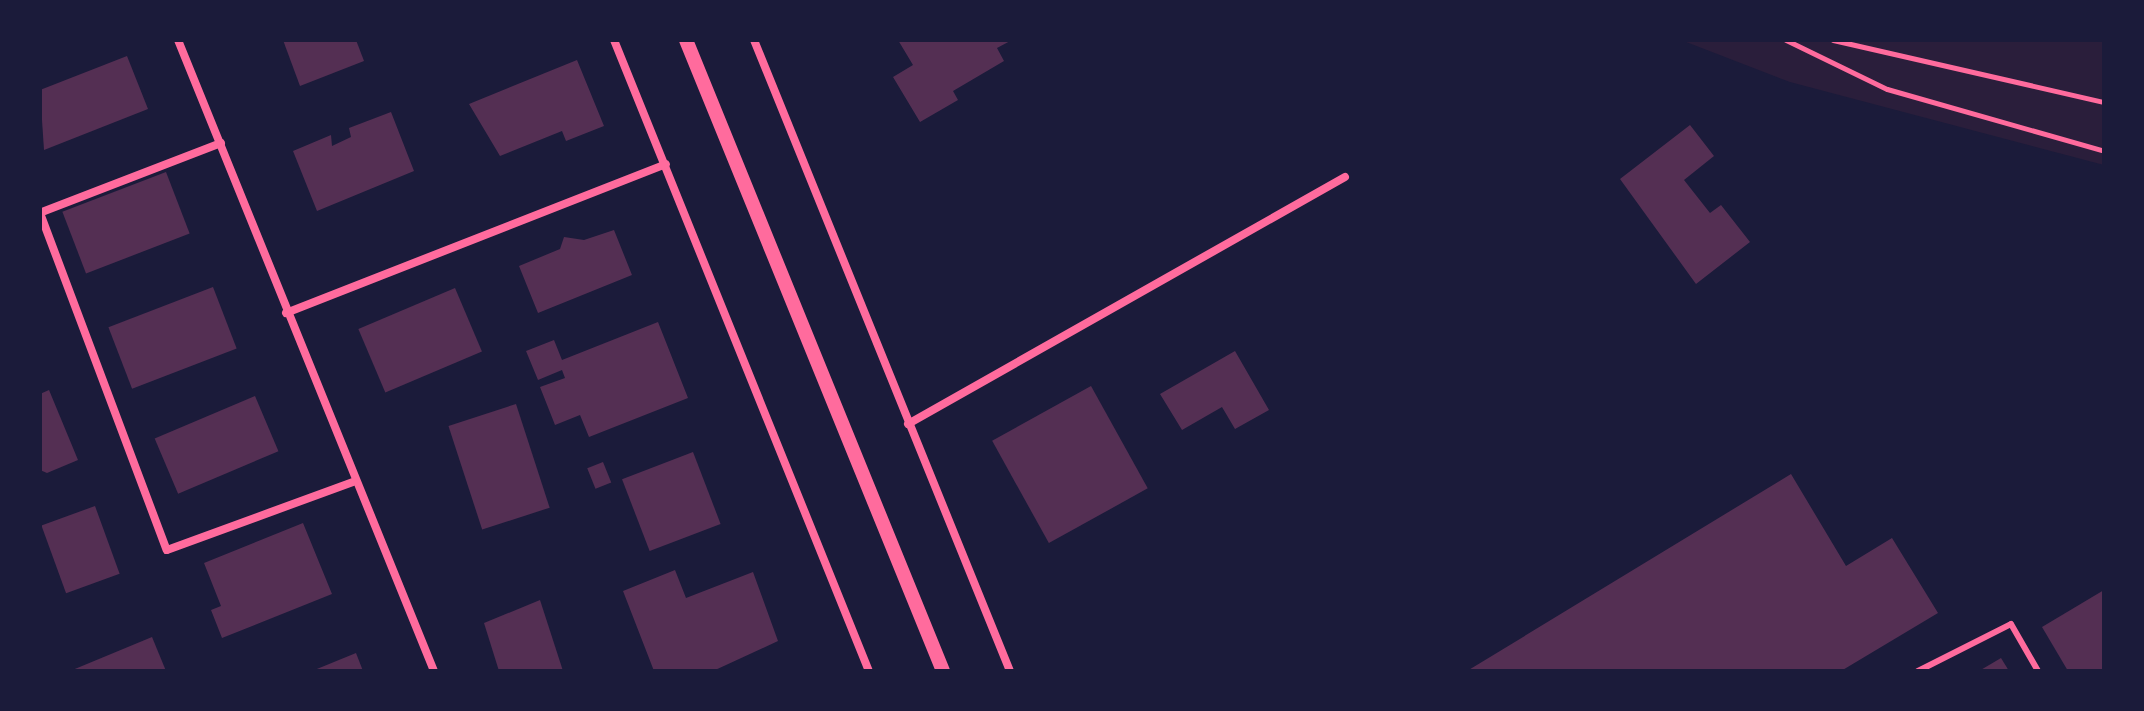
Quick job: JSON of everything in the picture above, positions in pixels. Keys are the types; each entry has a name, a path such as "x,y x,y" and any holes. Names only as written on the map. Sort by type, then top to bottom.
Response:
{"street":[{"path":"178,40 353,482 434,671"},
{"path":"614,40 869,671"},
{"path":"686,40 943,671"},
{"path":"754,40 1010,671"},
{"path":"221,143 40,213 167,550 353,482"},
{"path":"286,313 666,164"},
{"path":"908,424 1345,177"}],"lane":[{"path":"1918,671 2011,624 2038,671"}],"path":[{"path":"1786,40 1887,89 2104,151"},
{"path":"1833,40 2104,102"}],"shaded area":[{"path":"1681,40 2104,40 2104,165 1790,82"}],"building":[{"path":"283,40 356,40 364,61 300,86"},
{"path":"898,40 1012,40 997,48 1004,61 953,91 958,100 920,122 893,77 913,65"},
{"path":"127,56 148,109 44,150 40,90"},
{"path":"577,60 604,126 566,141 562,131 500,156 469,104"},
{"path":"391,112 414,171 317,211 293,151 331,135 332,146 351,137 349,128"},
{"path":"1690,125 1714,156 1684,180 1710,213 1721,205 1750,242 1696,284 1620,179"},
{"path":"166,172 190,234 86,273 62,212"},
{"path":"614,230 632,275 538,313 519,266 560,249 564,237 584,240"},
{"path":"213,287 237,349 132,389 108,327"},
{"path":"455,288 482,352 385,393 358,329"},
{"path":"658,322 688,398 589,437 580,415 555,425 540,387 565,378 562,370 538,380 526,351 554,340 562,360"},
{"path":"1235,351 1269,410 1235,429 1222,407 1182,430 1160,394"},
{"path":"1091,386 1148,488 1049,543 992,441"},
{"path":"49,390 78,460 47,473 40,470 40,394"},
{"path":"255,396 278,451 178,494 155,439"},
{"path":"516,404 550,508 482,530 448,426"},
{"path":"693,452 721,524 650,551 622,479"},
{"path":"603,462 611,482 595,489 587,468"},
{"path":"1791,474 1846,566 1892,538 1938,613 1841,671 1467,671"},
{"path":"95,506 120,574 66,593 41,525"},
{"path":"303,523 332,594 222,638 211,610 221,606 204,563"},
{"path":"675,570 686,598 753,572 778,641 713,671 654,671 623,591"},
{"path":"2104,590 2104,671 2068,671 2042,627"},
{"path":"540,600 563,671 499,671 484,623"},
{"path":"152,637 166,671 70,671"},
{"path":"356,653 363,671 312,671"},
{"path":"2001,658 2009,671 1979,671"}]}
